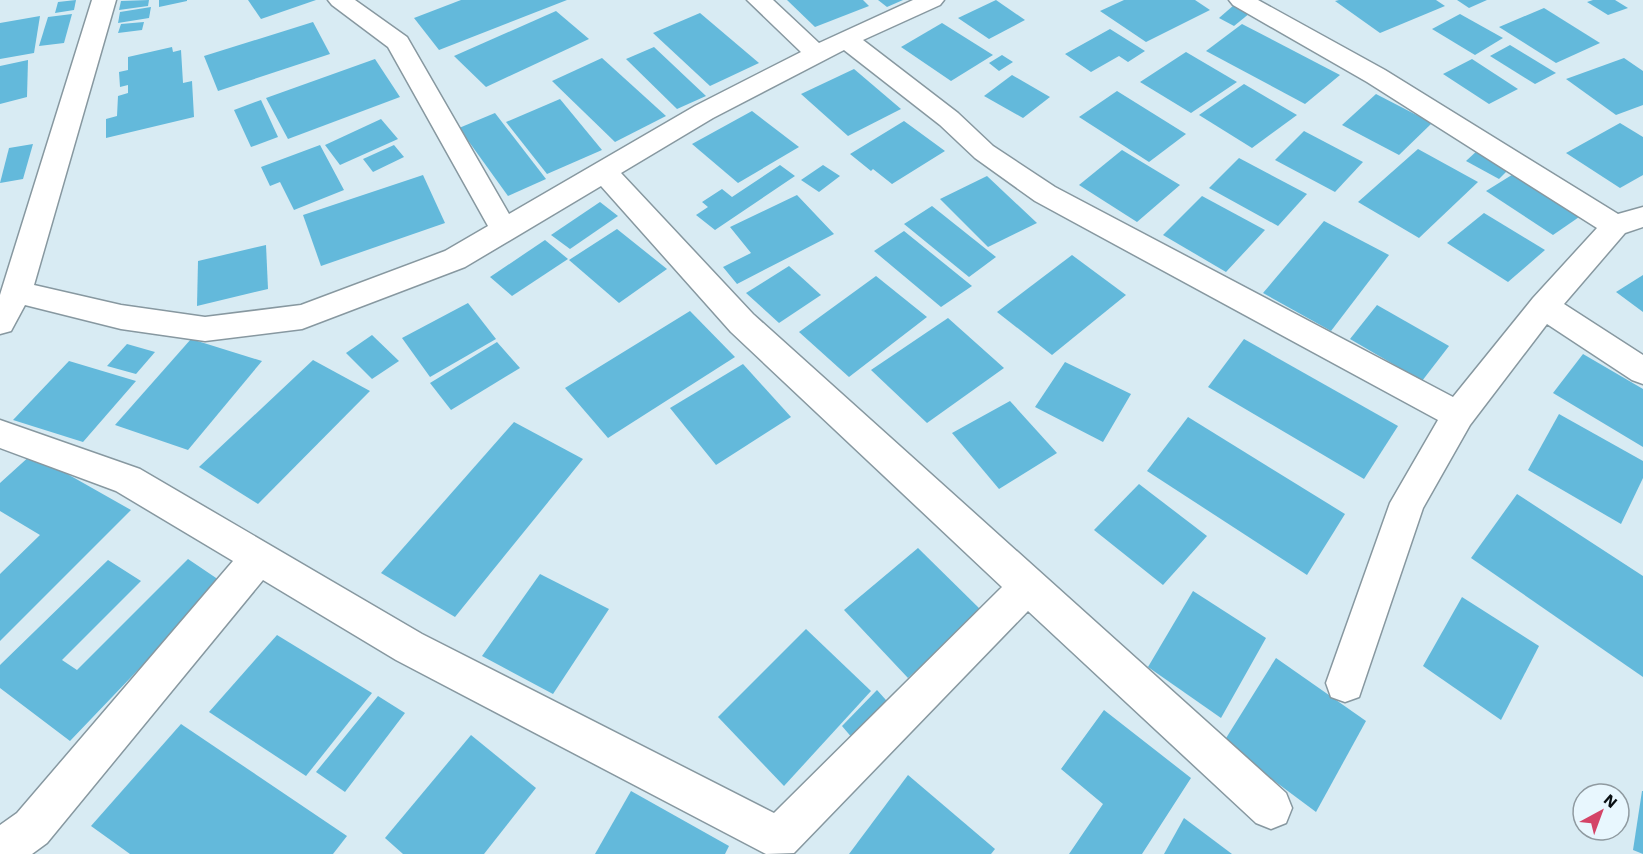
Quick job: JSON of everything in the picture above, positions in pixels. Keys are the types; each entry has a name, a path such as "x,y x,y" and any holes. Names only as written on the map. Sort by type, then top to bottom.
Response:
{"street":[{"path":"0,322 16,292 104,0"},
{"path":"340,0 398,42 504,230"},
{"path":"759,0 817,54"},
{"path":"16,292 121,318 205,329 302,317 380,290 455,259 704,111 846,39 932,0"},
{"path":"1241,0 1629,221 1544,306 1458,415 1407,503 1345,683"},
{"path":"846,39 949,119 984,152 1045,195 1458,415"},
{"path":"604,172 742,322 1027,587 1271,808"},
{"path":"1544,306 1643,371"},
{"path":"0,434 128,480 409,647 779,838 1027,587"},
{"path":"1,850 32,828 259,557"}],"building":[{"path":"76,0 74,10 55,13 58,2"},
{"path":"149,0 148,6 119,10 121,1"},
{"path":"159,0 187,0 187,1 159,7"},
{"path":"248,0 316,0 261,19"},
{"path":"461,0 567,0 439,50 414,18"},
{"path":"787,0 863,0 869,6 815,27"},
{"path":"878,0 903,0 887,7"},
{"path":"996,0 1025,20 989,39 958,18"},
{"path":"1124,0 1195,0 1210,10 1146,42 1100,11"},
{"path":"1436,0 1445,6 1380,33 1335,1"},
{"path":"1457,0 1487,0 1469,8"},
{"path":"1615,0 1628,8 1608,15 1587,2"},
{"path":"1234,5 1250,13 1234,26 1219,18"},
{"path":"151,7 149,18 118,23 120,12"},
{"path":"1544,8 1600,43 1556,63 1499,27"},
{"path":"556,11 589,39 486,87 454,56"},
{"path":"700,13 759,63 710,86 653,33"},
{"path":"72,14 64,43 39,46 48,17"},
{"path":"1460,14 1503,38 1475,55 1432,29"},
{"path":"40,16 34,53 0,59 0,23"},
{"path":"144,22 142,30 118,33 121,24"},
{"path":"313,22 330,54 218,91 204,56"},
{"path":"942,23 993,55 951,81 901,47"},
{"path":"1242,24 1340,75 1305,104 1206,51"},
{"path":"1110,29 1145,51 1128,62 1119,56 1091,72 1065,54"},
{"path":"1510,45 1556,73 1535,84 1490,56"},
{"path":"172,47 173,52 181,50 183,83 192,81 194,117 106,138 106,119 117,116 118,96 128,93 128,85 120,87 119,72 128,70 128,57"},
{"path":"654,47 706,96 677,109 626,59"},
{"path":"1186,52 1237,82 1191,113 1140,82"},
{"path":"1002,55 1013,62 999,71 989,63"},
{"path":"602,58 666,116 615,142 552,81"},
{"path":"1624,58 1643,71 1643,105 1616,115 1566,79"},
{"path":"375,59 400,97 288,139 266,98"},
{"path":"1472,59 1518,89 1489,104 1443,74"},
{"path":"28,60 27,97 0,104 0,66"},
{"path":"854,69 901,109 848,136 801,94"},
{"path":"1012,75 1050,97 1023,118 984,96"},
{"path":"1244,84 1297,115 1252,148 1199,115"},
{"path":"1117,91 1186,134 1149,162 1079,117"},
{"path":"1376,94 1432,123 1399,155 1342,125"},
{"path":"560,99 602,150 547,174 506,122"},
{"path":"261,100 278,137 251,147 234,110"},
{"path":"752,111 799,147 738,183 692,144"},
{"path":"495,113 546,179 508,196 459,128"},
{"path":"381,119 398,139 340,165 325,145"},
{"path":"904,121 945,151 892,184 850,154"},
{"path":"1620,123 1643,137 1643,175 1620,188 1566,153"},
{"path":"1304,131 1363,162 1335,192 1275,160"},
{"path":"33,144 23,179 0,183 9,148"},
{"path":"320,145 344,190 294,210 280,182 270,186 261,167"},
{"path":"394,145 404,157 373,172 363,159"},
{"path":"1418,149 1478,182 1419,238 1358,202"},
{"path":"1479,149 1512,166 1499,179 1466,161"},
{"path":"1122,150 1180,185 1137,222 1079,185"},
{"path":"1239,158 1307,194 1278,226 1209,188"},
{"path":"780,165 795,176 715,230 696,215 708,207 702,202 722,189 732,197"},
{"path":"823,165 840,176 819,192 801,180"},
{"path":"1515,173 1582,215 1553,235 1486,191"},
{"path":"423,175 445,223 321,266 303,215"},
{"path":"987,176 1037,223 988,247 940,199"},
{"path":"797,195 834,234 737,284 723,267 751,253 730,227"},
{"path":"1202,196 1265,230 1226,272 1163,235"},
{"path":"600,202 618,216 570,249 551,235"},
{"path":"932,206 996,257 969,277 904,224"},
{"path":"1484,213 1545,250 1508,282 1447,243"},
{"path":"1324,221 1389,255 1331,331 1263,293"},
{"path":"617,229 667,269 619,303 569,260"},
{"path":"904,231 972,286 941,307 874,251"},
{"path":"545,240 568,259 512,296 490,277"},
{"path":"266,245 268,289 197,306 198,261"},
{"path":"1072,255 1126,295 1052,355 997,312"},
{"path":"789,266 821,295 779,323 746,293"},
{"path":"1643,275 1643,312 1616,292"},
{"path":"876,276 927,317 849,377 799,332"},
{"path":"468,303 496,339 430,377 402,338"},
{"path":"1377,305 1449,346 1422,381 1350,339"},
{"path":"690,311 735,357 608,438 565,388"},
{"path":"948,318 1004,368 927,423 871,370"},
{"path":"372,335 399,361 372,379 346,353"},
{"path":"191,339 262,361 188,450 115,425"},
{"path":"1244,339 1398,426 1364,479 1208,387"},
{"path":"497,342 520,368 451,410 430,383"},
{"path":"127,344 155,352 136,374 107,366"},
{"path":"1583,354 1643,389 1643,447 1553,393"},
{"path":"313,360 370,391 258,504 199,467"},
{"path":"69,361 136,381 83,442 13,420"},
{"path":"1065,362 1131,394 1103,442 1035,407"},
{"path":"743,364 791,417 716,465 670,408"},
{"path":"1010,401 1057,453 999,489 952,433"},
{"path":"1559,414 1643,461 1643,478 1621,524 1528,470"},
{"path":"1188,417 1345,514 1307,575 1147,471"},
{"path":"514,422 583,459 455,617 381,573"},
{"path":"32,454 131,510 0,641 0,574 40,535 0,511 0,483"},
{"path":"1139,484 1207,536 1163,585 1094,530"},
{"path":"1517,494 1643,576 1643,677 1471,558"},
{"path":"918,548 982,611 908,678 844,610"},
{"path":"188,559 222,582 70,741 0,688 0,665 108,560 141,581 62,660 77,670"},
{"path":"540,574 609,609 553,694 482,656"},
{"path":"1193,591 1266,638 1221,718 1148,667"},
{"path":"1462,597 1539,646 1501,720 1423,666"},
{"path":"806,629 871,691 784,786 718,717"},
{"path":"277,635 372,693 306,776 209,712"},
{"path":"1276,658 1366,721 1316,812 1223,743"},
{"path":"877,690 894,709 859,746 842,726"},
{"path":"378,696 405,713 345,792 316,772"},
{"path":"1104,710 1191,778 1142,854 1069,854 1103,804 1061,769"},
{"path":"181,724 347,836 333,854 130,854 91,826"},
{"path":"471,735 536,788 484,854 403,854 385,838"},
{"path":"908,775 995,849 991,854 849,854"},
{"path":"631,791 729,846 725,854 595,854"},
{"path":"1643,791 1643,854 1633,850"},
{"path":"1184,818 1232,854 1164,854"}]}
